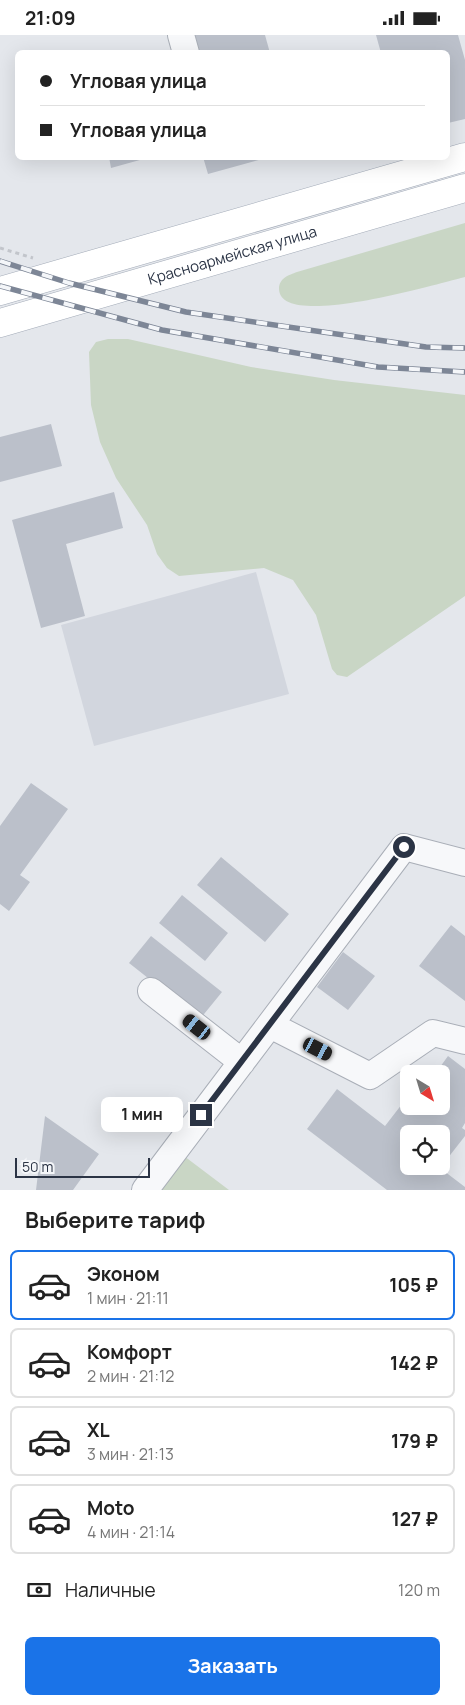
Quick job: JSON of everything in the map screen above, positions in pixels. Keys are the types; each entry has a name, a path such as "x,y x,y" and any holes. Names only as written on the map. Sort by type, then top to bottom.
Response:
{"main road":[{"name":"Красноармейская улица","path":"0,291 465,157"},
{"name":"Красноармейская улица","path":"0,323 465,188"}],"street":[{"path":"181,35 185,50"},
{"path":"145,1190 404,847 465,863"},
{"path":"152,991 242,1062"},
{"path":"270,1025 370,1076 433,1033 465,1041"}],"shaded area":[{"path":"256,572 289,694 94,746 61,625"}],"green space":[{"path":"465,223 465,277 395,295 332,305 305,306 286,301 279,289 279,285 283,280 297,272"},
{"path":"108,339 128,339 251,367 334,380 465,395 465,596 347,677 337,675 332,669 316,615 293,580 264,568 179,576 167,568 157,554 147,525 116,478 100,442 91,405 89,352 96,342"},
{"path":"184,1156 229,1190 159,1190"}],"building":[{"path":"195,35 265,35 269,50 199,50"},
{"path":"376,35 458,35 465,60 465,119 450,123 450,50 380,50"},
{"path":"110,160 140,160 111,168"},
{"path":"204,160 259,160 208,174"},
{"path":"51,424 62,466 0,482 0,437"},
{"path":"114,492 123,528 66,544 85,616 41,628 12,520"},
{"path":"31,783 68,809 20,875 30,882 9,911 0,904 0,826"},
{"path":"221,857 289,914 265,942 197,885"},
{"path":"182,895 228,933 205,961 159,923"},
{"path":"451,925 465,936 465,1001 419,966"},
{"path":"151,936 222,992 200,1019 129,963"},
{"path":"343,952 375,976 348,1010 317,987"},
{"path":"448,1056 465,1069 465,1123 462,1128 465,1130 465,1136 450,1155 450,1125 400,1125 400,1175 449,1175 465,1187 465,1190 387,1190 307,1129 337,1089 385,1126 400,1107 400,1115 450,1115 450,1065 442,1065"},
{"path":"45,1116 99,1154 73,1190 36,1190"}],"railway":[{"path":"0,261 69,283 186,312 426,347 465,348"},
{"path":"0,286 162,330 378,367 465,372"}],"route":[{"path":"201,1115 404,847"}]}
